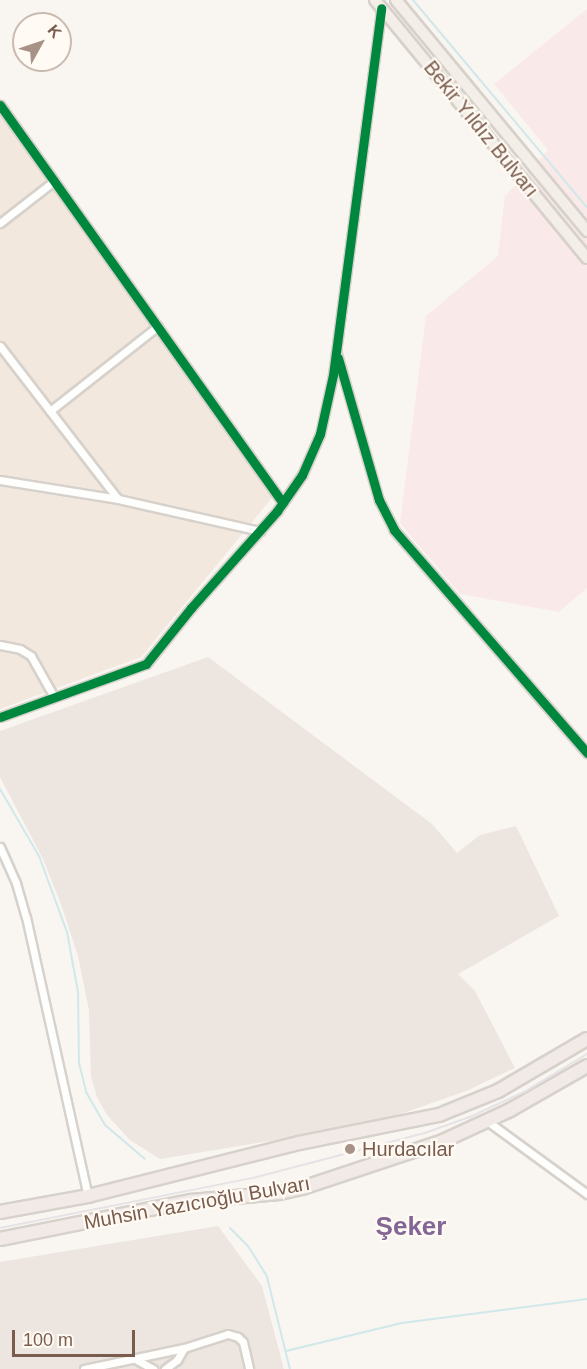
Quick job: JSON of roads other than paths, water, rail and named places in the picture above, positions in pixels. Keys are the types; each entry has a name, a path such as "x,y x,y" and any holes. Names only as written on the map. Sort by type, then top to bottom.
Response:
{"highway":[{"name":"Muhsin Yazıcıoğlu Bulvarı","path":"0,1212 88,1196 299,1143 439,1115 498,1091 587,1039"},
{"name":"Muhsin Yazıcıoğlu Bulvarı","path":"0,1239 191,1200 280,1193 302,1188 442,1141 550,1089 587,1066"}],"main road":[{"name":"Bekir Yıldız Bulvarı","path":"396,0 587,231"},
{"name":"Bekir Yıldız Bulvarı","path":"378,4 587,258"}],"street":[{"path":"0,717 147,664 191,608 284,503 302,475 317,441 329,397 378,4"},
{"path":"0,105 284,503"},
{"path":"0,223 54,181"},
{"path":"50,411 158,326"},
{"path":"0,346 118,499"},
{"path":"336,352 379,500 394,530 587,753"},
{"path":"0,480 118,499 260,531"},
{"path":"0,645 24,651 31,656 54,697"},
{"path":"0,847 16,883 26,917 88,1196"},
{"path":"487,1121 587,1194"},
{"path":"84,1369 184,1348 228,1334 235,1335 243,1342 249,1369"},
{"path":"165,1369 177,1360 184,1348"},
{"path":"135,1359 153,1369"}],"waterway":[{"path":"413,0 587,207"},
{"path":"0,789 39,856 67,932 78,992 79,1063 86,1092 105,1125 145,1159"},
{"path":"230,1228 248,1246 267,1277 290,1369"},
{"path":"286,1351 402,1323 587,1299"}],"tram line":[{"path":"0,1228 253,1178 425,1133 470,1117 524,1092 587,1054"}],"place":[{"name":"Hurdacılar","path":"350,1149"}],"district":[{"name":"Şeker","path":"411,1227"}]}
